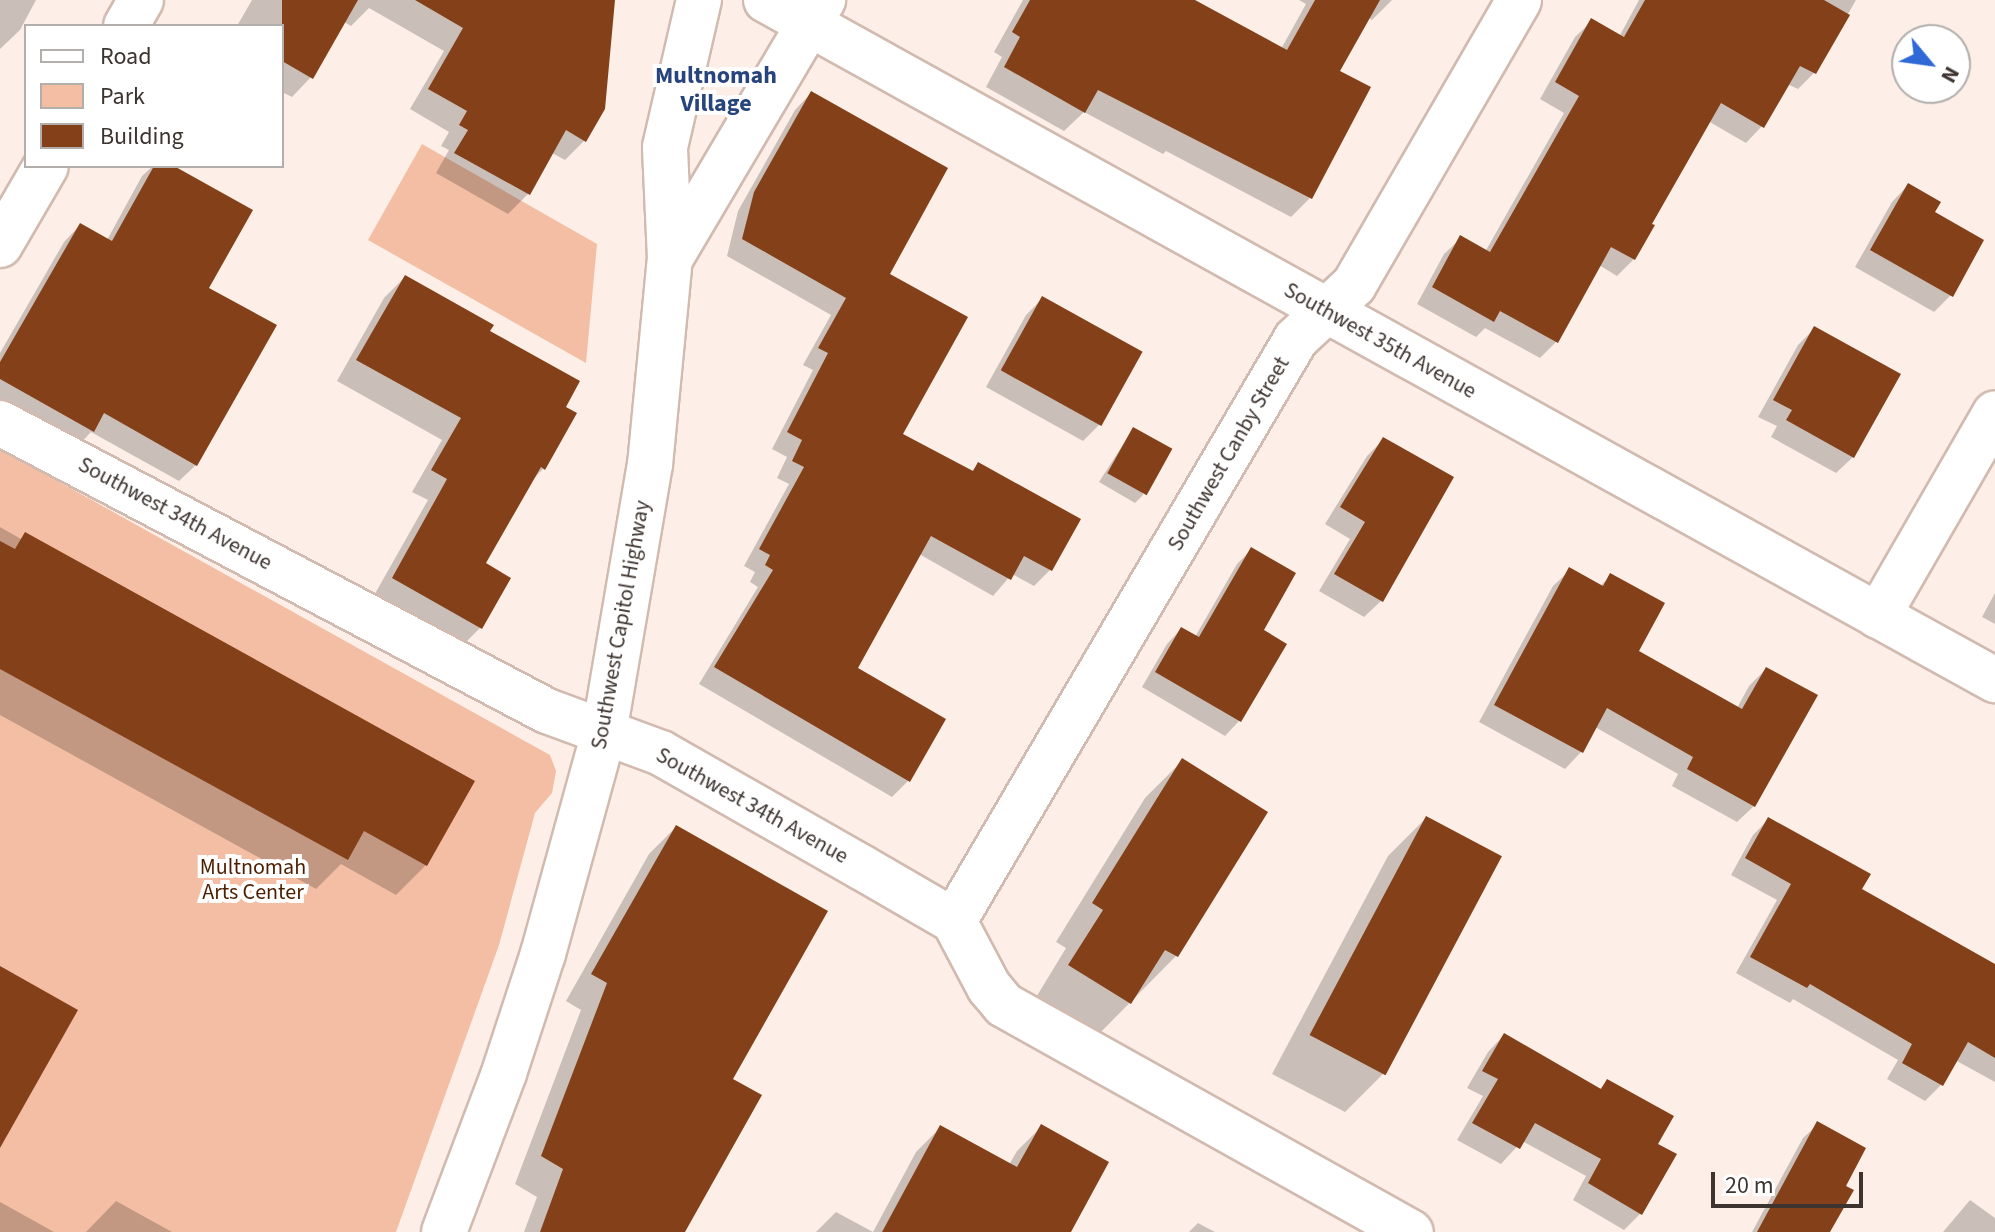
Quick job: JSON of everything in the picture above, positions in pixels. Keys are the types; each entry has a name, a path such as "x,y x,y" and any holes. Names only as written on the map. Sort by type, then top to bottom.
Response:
{"street":[{"path":"127,24 141,0"},
{"name":"Southwest Capitol Highway","path":"444,1232 504,1073 538,967 604,733 650,465 670,259 665,147 699,0"},
{"name":"Southwest 35th Avenue","path":"766,0 815,12 1328,312 1995,680"},
{"name":"Southwest Canby Street","path":"954,921 1296,339 1328,312 1361,274 1519,0"},
{"path":"670,259 815,12"},
{"path":"0,245 45,168"},
{"path":"1878,616 1995,413"},
{"name":"Southwest 34th Avenue","path":"0,423 547,711 661,753 954,921"},
{"path":"954,921 989,987 1004,1005 1411,1232"}],"green space":[{"path":"422,144 597,244 586,363 368,240"},
{"name":"Multnomah Arts Center","path":"0,449 550,755 556,771 552,793 535,813 499,945 396,1232 0,1232"}],"building":[{"path":"282,0 358,0 313,79 284,62"},
{"path":"415,0 615,0 605,109 586,142 566,130 530,195 454,153 468,130 459,125 467,111 428,89 463,28"},
{"path":"1030,0 1195,0 1287,50 1315,0 1380,0 1340,71 1371,87 1312,199 1098,90 1085,113 1004,67 1020,37 1012,32"},
{"path":"1645,0 1824,0 1850,15 1816,74 1800,66 1764,128 1721,103 1635,260 1611,247 1558,343 1500,311 1494,322 1432,287 1460,235 1490,252 1579,96 1555,82 1591,18 1624,37"},
{"path":"811,91 948,168 890,274 968,317 903,434 973,471 978,462 1081,519 1052,571 1024,556 1011,580 931,536 858,668 946,719 910,782 714,667 773,570 765,565 770,555 759,549 804,467 792,461 802,440 787,432 828,353 818,348 846,298 742,239 754,192"},
{"path":"153,168 178,168 253,210 209,288 277,325 197,466 104,413 94,432 0,379 0,362 80,223 112,241"},
{"path":"1908,183 1941,202 1935,212 1984,240 1953,297 1870,250"},
{"path":"405,275 494,325 490,331 580,381 566,407 577,413 545,470 541,467 486,563 511,578 482,629 392,578 447,479 431,470 461,418 356,360"},
{"path":"1042,296 1143,352 1101,426 1001,370"},
{"path":"1814,326 1901,374 1854,458 1786,420 1792,410 1773,400"},
{"path":"1133,427 1172,449 1147,495 1107,473"},
{"path":"1383,437 1454,477 1383,602 1334,574 1365,522 1340,507"},
{"path":"25,532 475,781 427,866 364,831 348,860 0,669 0,541 15,549"},
{"path":"1251,547 1296,573 1264,630 1287,644 1241,722 1155,672 1181,627 1199,637"},
{"path":"1569,567 1603,586 1610,573 1665,603 1639,651 1742,709 1766,667 1818,695 1755,807 1687,769 1693,757 1607,708 1583,753 1494,705"},
{"path":"1182,758 1268,812 1178,957 1165,950 1131,1004 1068,965 1103,910 1092,903"},
{"path":"1426,816 1502,856 1386,1075 1310,1035"},
{"path":"1768,817 1871,874 1862,889 1995,964 1995,1058 1968,1042 1943,1086 1902,1063 1912,1044 1810,984 1807,988 1750,957 1791,884 1745,858"},
{"path":"676,825 828,911 733,1079 762,1095 685,1232 540,1232 563,1169 541,1156 607,983 591,974"},
{"path":"0,966 78,1010 0,1148"},
{"path":"1504,1033 1601,1089 1607,1079 1674,1116 1658,1144 1677,1154 1642,1215 1588,1183 1601,1159 1535,1123 1520,1149 1472,1123 1498,1079 1482,1071"},
{"path":"1817,1121 1866,1148 1846,1186 1854,1190 1830,1232 1757,1232"},
{"path":"1041,1124 1109,1162 1071,1232 882,1232 940,1125 1017,1167"}],"district":[{"name":"Multnomah Village","path":"716,90"}]}
